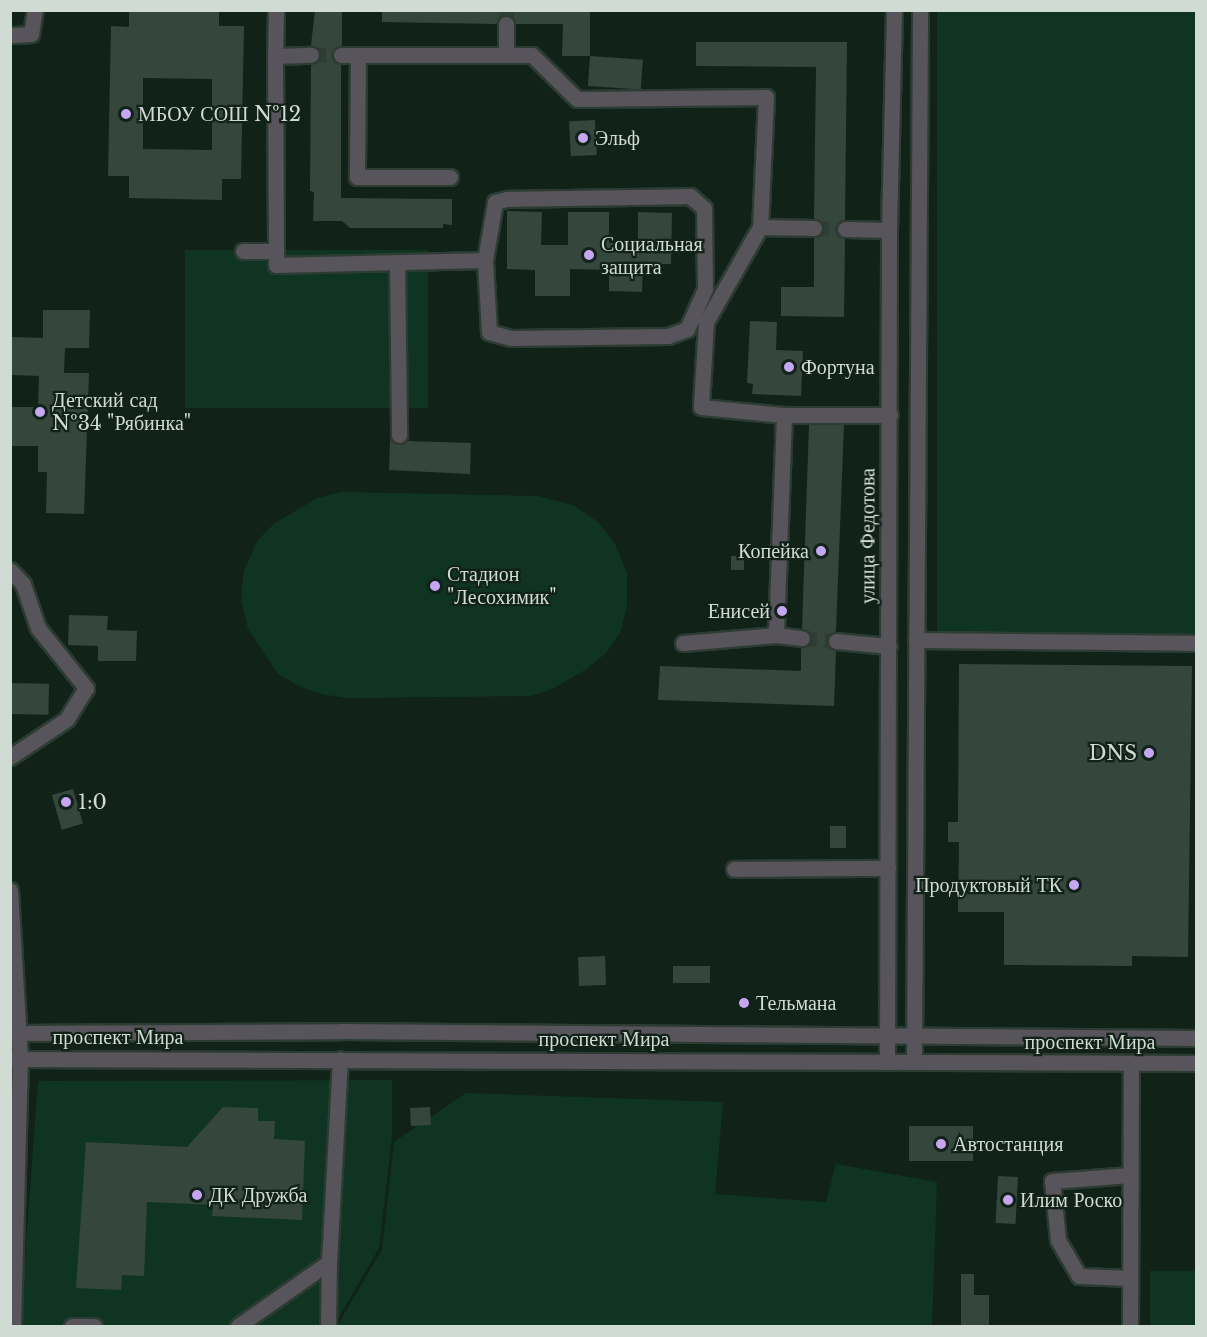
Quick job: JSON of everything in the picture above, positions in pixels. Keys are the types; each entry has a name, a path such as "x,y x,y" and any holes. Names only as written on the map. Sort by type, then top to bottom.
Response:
{"street":[{"path":"13,35 31,34 34,10"},
{"path":"276,10 273,251 276,265 485,260"},
{"name":"улица Федотова","path":"887,1062 889,230 894,10"},
{"path":"914,1062 920,10"},
{"path":"506,24 506,55"},
{"path":"275,56 311,55"},
{"path":"341,55 532,55 577,99 766,97 760,227 706,322 701,407 784,415 890,415"},
{"path":"358,55 357,177 450,177"},
{"path":"690,196 704,208 705,289 687,329 668,336 511,338 489,332 485,260 495,202 507,199 690,196"},
{"path":"760,227 814,228"},
{"path":"845,229 889,230"},
{"path":"243,251 273,251"},
{"path":"397,262 399,435"},
{"path":"777,635 784,415"},
{"path":"10,570 23,584 38,628 86,688 68,719 10,756"},
{"path":"683,643 777,635 802,638"},
{"path":"916,640 1197,643"},
{"path":"836,641 889,646"},
{"path":"734,869 888,868"},
{"path":"10,890 15,1032 13,1326"},
{"name":"проспект Мира","path":"15,1032 1197,1038"},
{"name":"проспект Мира","path":"15,1058 1197,1063"},
{"path":"328,1326 329,1262 340,1059"},
{"path":"1130,1326 1131,1063"},
{"path":"1130,1175 1052,1181 1058,1240 1079,1276 1130,1278"},
{"path":"238,1326 329,1262"},
{"path":"72,1326 94,1326"}],"green space":[{"path":"937,11 1196,11 1196,635 937,635"},
{"path":"185,250 428,250 428,408 185,408"},
{"name":"Стадион \"Лесохимик\"","path":"342,492 537,496 573,505 598,522 615,544 627,573 627,605 621,631 606,653 585,670 552,689 531,696 347,698 320,694 299,686 278,674 248,629 241,599 244,570 258,540 275,523 317,498"},
{"path":"392,1080 392,1136 379,1248 334,1326 20,1326 38,1081"},
{"path":"466,1093 723,1102 715,1194 826,1202 836,1164 937,1182 932,1326 337,1326 382,1250 394,1142"},
{"path":"1150,1271 1196,1271 1196,1326 1150,1326"}],"building":[{"name":"МБОУ СОШ №12","path":"129,10 219,11 219,26 244,26 241,179 222,179 222,200 129,198 129,176 108,176 111,26 129,27","holes":["143,78 212,79 212,150 143,149"]},
{"path":"315,10 342,10 342,45 331,54 341,65 341,198 452,199 452,225 443,224 443,228 350,228 342,221 313,221 314,192 310,191 311,65 321,55 311,45"},
{"path":"382,10 590,10 590,56 562,56 563,24 516,24 507,14 496,24 382,22"},
{"path":"696,42 847,42 845,219 835,229 845,239 844,317 781,316 781,287 814,287 814,238 824,229 814,218 816,67 696,66"},
{"path":"590,56 643,60 641,90 588,86"},
{"name":"Эльф","path":"595,120 597,155 571,156 569,121"},
{"name":"Социальная защита","path":"507,211 542,212 541,245 568,245 568,212 609,212 609,243 638,243 638,212 672,213 671,264 643,264 642,292 609,291 609,270 570,269 570,296 535,296 535,270 507,269"},
{"name":"Детский сад №34 \"Рябинка\"","path":"43,310 90,310 89,348 65,348 64,373 89,373 84,514 46,513 47,472 38,472 38,446 10,446 11,407 38,407 39,376 11,375 12,337 43,338"},
{"path":"750,321 777,322 776,350 803,351 801,396 752,394 753,384 747,383"},
{"path":"809,425 844,425 836,631 826,641 836,651 834,706 658,700 660,666 801,671 801,648 812,639 802,628"},
{"path":"390,440 399,445 407,441 471,443 470,474 389,470"},
{"path":"731,556 744,556 744,570 731,570"},
{"path":"69,615 108,616 107,630 137,631 136,661 98,661 98,646 68,645"},
{"path":"959,664 1192,666 1188,957 1132,956 1132,966 1004,965 1004,912 958,912 959,842 948,842 948,822 958,822"},
{"path":"10,683 49,684 48,715 10,714"},
{"path":"73,789 83,824 62,830 52,795"},
{"path":"830,826 846,826 846,848 830,848"},
{"path":"605,956 606,985 579,986 578,957"},
{"path":"673,966 710,966 710,983 673,983"},
{"name":"ДК Дружба","path":"223,1107 258,1108 258,1121 275,1121 274,1139 305,1141 302,1220 212,1216 213,1205 147,1202 144,1276 122,1275 121,1290 76,1288 86,1142 187,1147"},
{"path":"430,1107 431,1125 411,1126 410,1108"},
{"name":"Автостанция","path":"909,1126 973,1126 973,1161 909,1161"},
{"name":"Илим Роско","path":"998,1176 1018,1177 1016,1224 996,1223"},
{"path":"961,1274 974,1274 974,1295 989,1295 989,1326 961,1326"}],"tunnel":[{"path":"506,24 507,10"},
{"path":"311,55 341,55"},
{"path":"814,228 845,229"},
{"path":"802,638 836,641"}],"place":[{"name":"МБОУ СОШ №12","path":"126,114"},
{"name":"Эльф","path":"583,138"},
{"name":"Социальная защита","path":"589,255"},
{"name":"Фортуна","path":"789,367"},
{"name":"Детский сад №34 \"Рябинка\"","path":"40,412"},
{"name":"Копейка","path":"821,551"},
{"name":"Стадион \"Лесохимик\"","path":"435,586"},
{"name":"Енисей","path":"782,611"},
{"name":"DNS","path":"1149,753"},
{"name":"1:0","path":"66,802"},
{"name":"Продуктовый ТК","path":"1074,885"},
{"name":"Тельмана","path":"744,1003"},
{"name":"Автостанция","path":"941,1144"},
{"name":"ДК Дружба","path":"197,1195"},
{"name":"Илим Роско","path":"1008,1200"}]}
